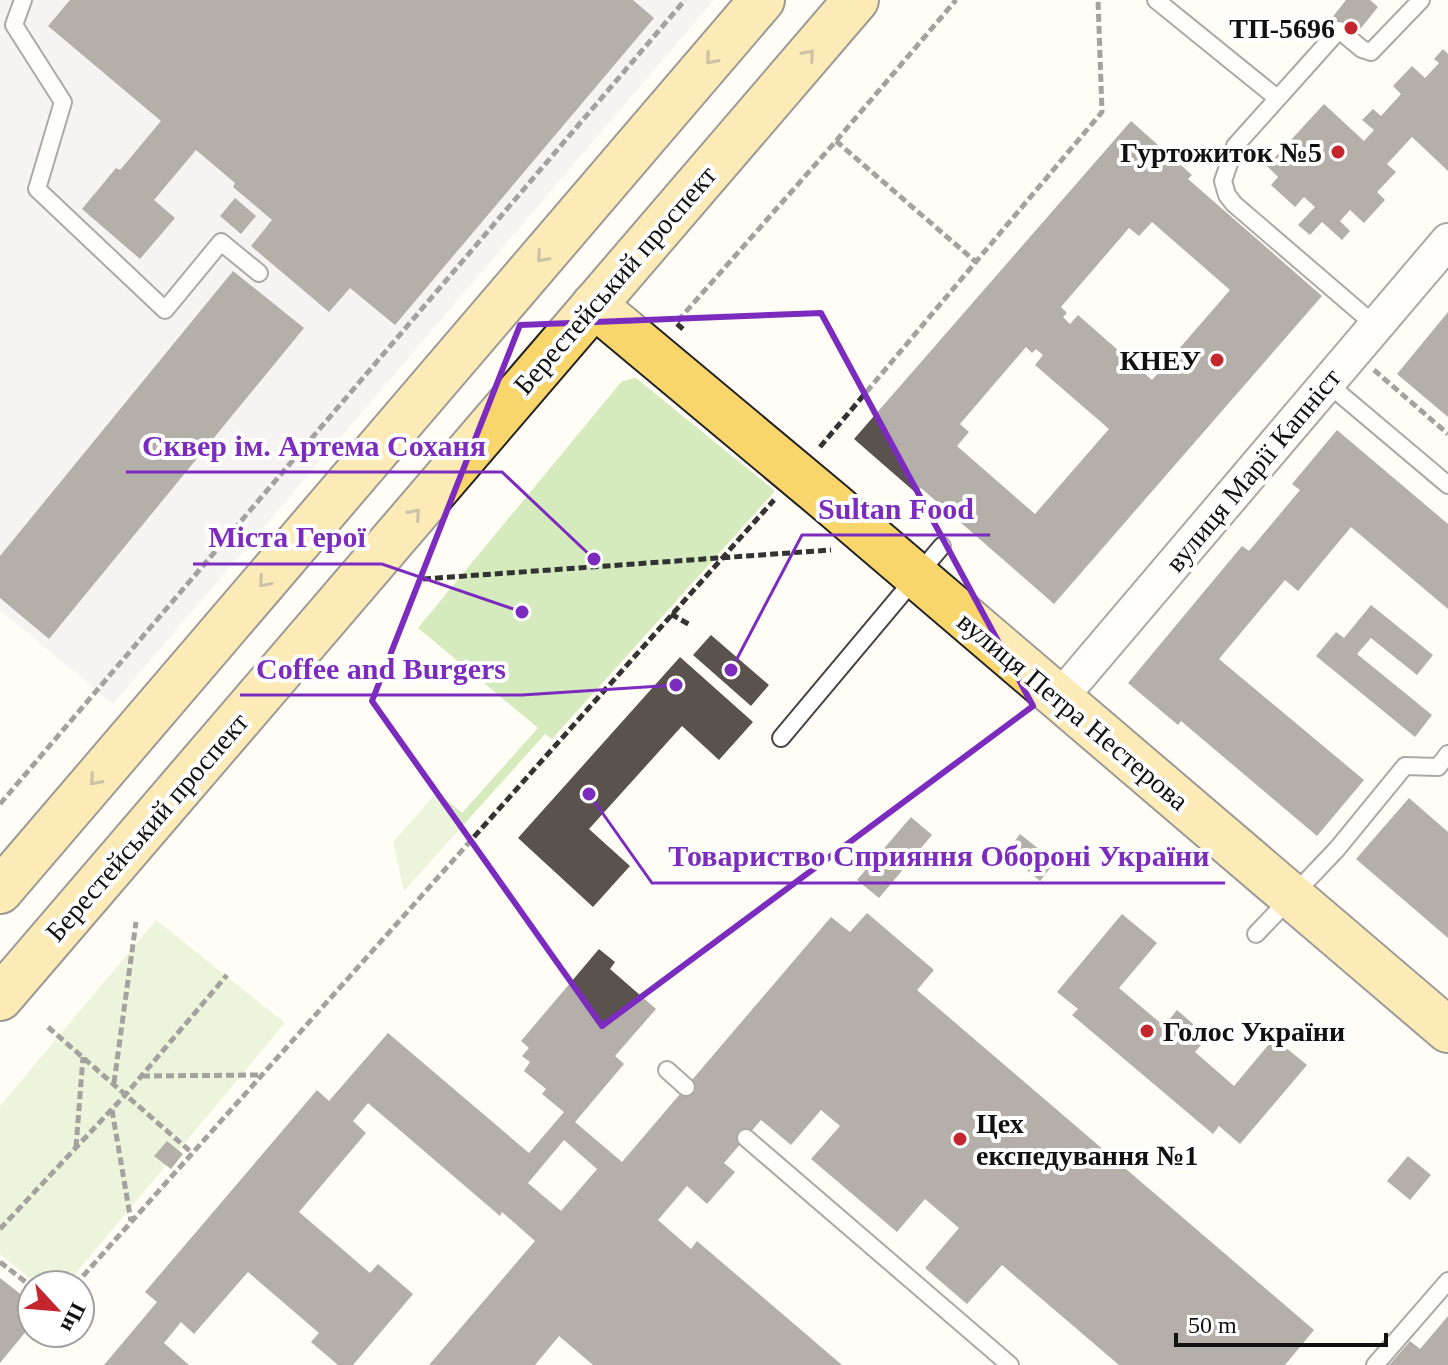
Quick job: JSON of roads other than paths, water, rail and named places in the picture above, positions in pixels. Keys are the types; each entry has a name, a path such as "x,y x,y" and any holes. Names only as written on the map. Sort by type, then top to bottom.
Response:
{"main road":[{"path":"0,891 762,0"},
{"name":"Берестейський проспект","path":"0,998 856,0"},
{"name":"вулиця Петра Нестерова","path":"594,305 797,475 930,563 1059,699 1448,1030"}],"street":[{"name":"вулиця Марії Капніст","path":"1059,699 1448,241"}],"lane":[{"path":"23,0 14,25 63,102 37,189 165,310 221,242 259,273"},
{"path":"1156,0 1277,98"},
{"path":"1376,326 1234,204 1227,195 1223,181 1235,146 1339,30 1362,49 1371,52 1421,0"},
{"path":"1327,383 1448,485"},
{"path":"781,738 930,563"},
{"path":"1256,934 1337,849 1405,766 1438,767 1448,754"},
{"path":"667,1070 686,1087"},
{"path":"746,1138 1010,1365"},
{"path":"1375,1365 1448,1281"}],"place":[{"name":"ТП-5696","path":"1351,28"},
{"name":"Гуртожиток №5","path":"1338,152"},
{"name":"КНЕУ","path":"1217,360"},
{"name":"Сквер ім. Артема Соханя","path":"594,559"},
{"name":"Міста Герої","path":"522,612"},
{"name":"Sultan Food","path":"731,670"},
{"name":"Coffee and Burgers","path":"676,685"},
{"name":"Товариство Сприяння Обороні України","path":"589,794"},
{"name":"Голос України","path":"1147,1031"},
{"name":"Цех експедування №1","path":"960,1139"}]}
